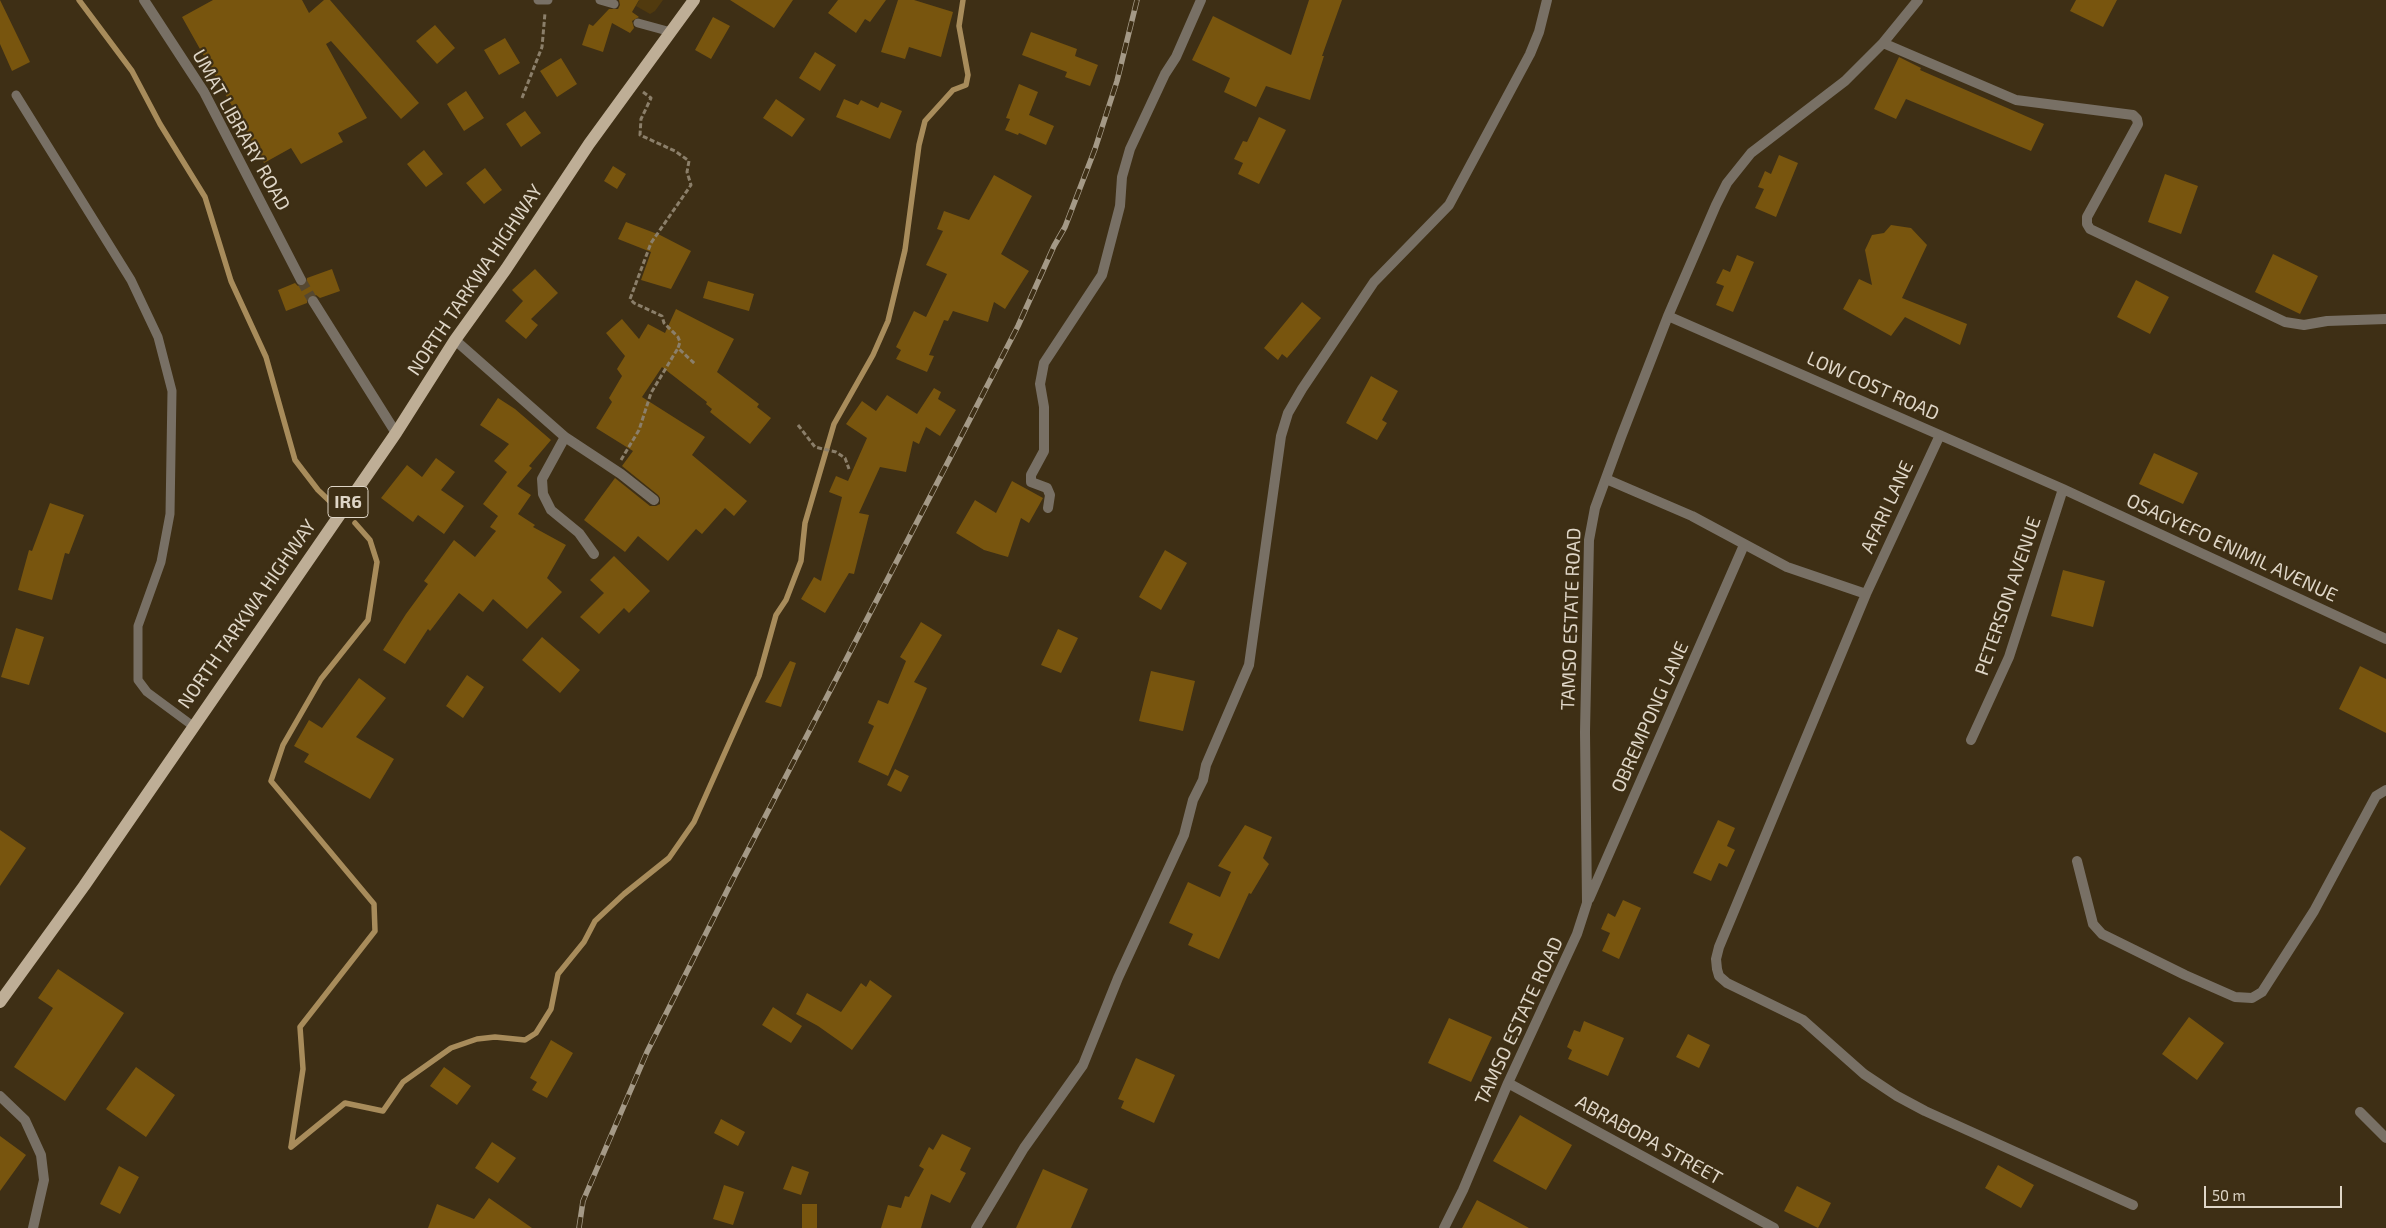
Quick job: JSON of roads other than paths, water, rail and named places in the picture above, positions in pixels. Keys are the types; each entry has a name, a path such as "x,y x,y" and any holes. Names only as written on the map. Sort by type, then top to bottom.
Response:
{"main road":[{"name":"NORTH TARKWA HIGHWAY","path":"0,1002 84,886 396,433 455,340 506,269 589,144 694,0"}],"street":[{"name":"UMAT LIBRARY ROAD","path":"144,0 204,92 302,280"},
{"path":"1048,508 1050,495 1047,488 1031,482 1031,475 1044,451 1044,407 1040,384 1044,363 1102,275 1120,206 1122,177 1130,149 1165,74 1176,57 1201,0"},
{"path":"976,1228 1024,1148 1083,1065 1118,978 1184,835 1206,765 1249,665 1281,436 1288,413 1374,282 1449,205 1530,54 1539,32 1547,0"},
{"name":"TAMSO ESTATE ROAD","path":"1444,1228 1463,1190 1508,1084 1578,934 1588,903 1585,732 1588,564 1591,523 1668,316 1716,205 1738,167 1764,142 1845,82 1883,43 1918,0"},
{"path":"1883,43 2016,100 2133,115 2137,119 2138,124 2087,218 2087,224 2090,229 2285,322 2304,325 2327,321 2386,319"},
{"path":"313,301 396,433"},
{"name":"LOW COST ROAD","path":"1668,316 2062,489"},
{"path":"455,340 565,437 615,469 654,500"},
{"name":"AFARI LANE","path":"1940,435 1866,594 1719,947 1716,959 1719,976 1727,983 1803,1020 1864,1074 1897,1096 1925,1111 2133,1205"},
{"path":"565,437 542,479 543,494 551,510 579,533 594,554"},
{"path":"1606,479 1692,516 1744,545 1795,570 1866,594"},
{"name":"OSAGYEFO ENIMIL AVENUE","path":"2062,489 2386,639"},
{"name":"PETERSON AVENUE","path":"1971,740 2009,657 2062,489"},
{"name":"OBREMPONG LANE","path":"1588,903 1744,545"},
{"path":"2077,861 2093,924 2102,934 2184,975 2235,997 2252,998 2262,992 2314,911 2376,796 2386,790"},
{"name":"ABRABOPA STREET","path":"1508,1084 1774,1228"},
{"path":"0,1096 25,1120 41,1155 44,1180 33,1228"},
{"path":"2360,1112 2386,1138"}],"lane":[{"path":"538,0 547,0"},
{"path":"600,0 614,4"},
{"path":"638,23 670,32"},
{"path":"16,95 131,280 158,337 172,391 169,462 170,514 161,562 138,626 138,680 147,692 193,726"}],"waterway":[{"path":"79,0 132,71 160,124 205,197 231,281 266,357 295,460 318,490 340,511"},
{"path":"291,1147 345,1103 383,1111 403,1082 451,1048 477,1039 495,1037 525,1040 536,1033 551,1009 558,974 584,942 595,921 624,894 669,858 694,822 759,676 776,615 786,600 801,561 805,523 834,424 873,355 888,321 905,250 919,145 925,121 953,90 966,85 968,75 959,26 963,0"},
{"path":"291,1147 303,1069 300,1027 375,931 374,904 271,781 283,745 321,679 368,620 377,562 370,540 355,523"}],"tunnel":[{"path":"301,280 313,301"}],"railway":[{"path":"579,1228 583,1201 647,1052 732,881 1018,326 1054,246 1065,227 1095,149 1117,81 1137,0"}]}
